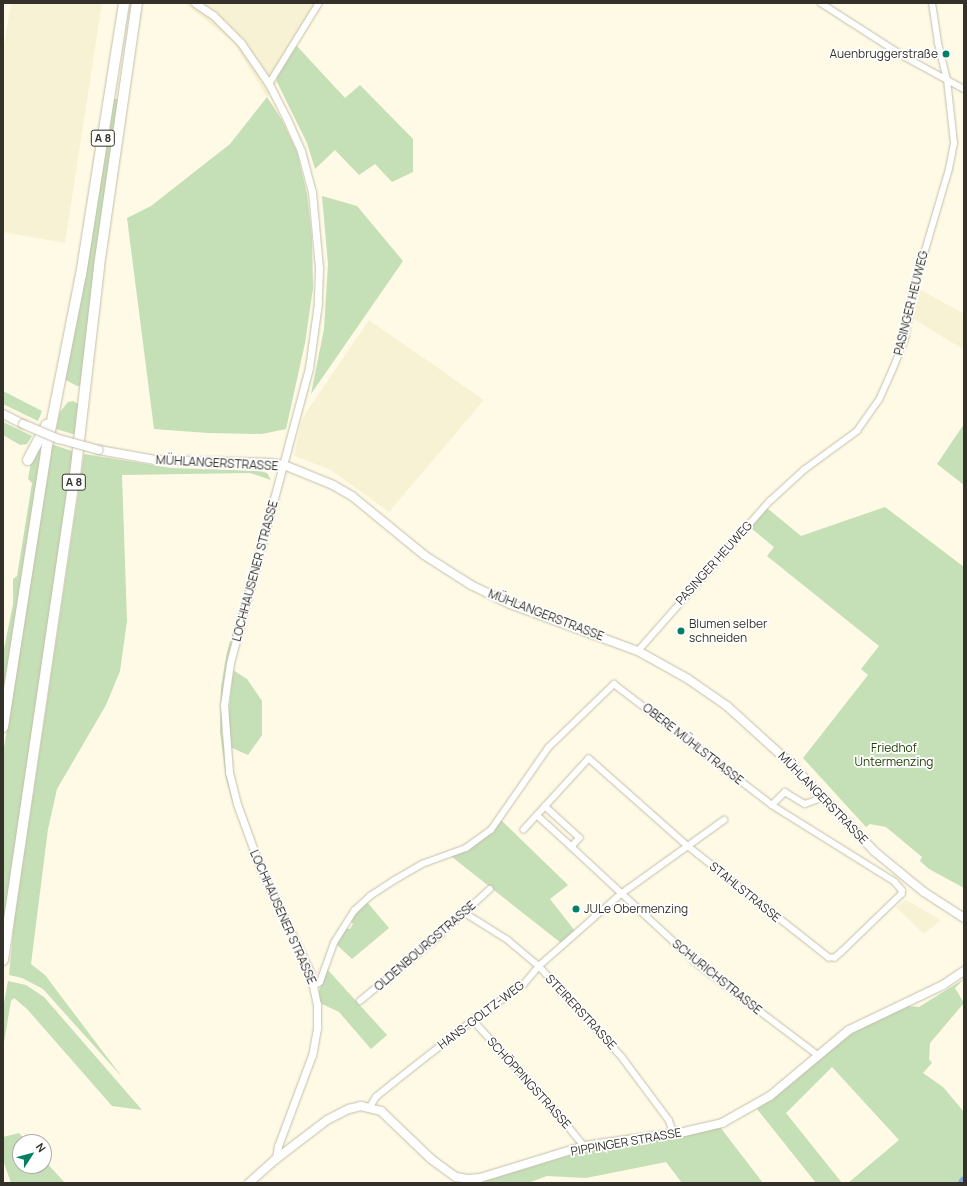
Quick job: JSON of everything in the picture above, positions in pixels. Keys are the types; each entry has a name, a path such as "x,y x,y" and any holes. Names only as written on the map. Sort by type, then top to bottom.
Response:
{"highway":[{"name":"A 8","path":"3,727 54,410 81,275 124,3"},
{"name":"A 8","path":"3,960 76,474 99,266 137,3"},
{"path":"28,460 54,410"}],"main road":[{"name":"MÜHLANGERSTRASSE","path":"3,414 59,439 99,450 155,460 284,466 330,484 352,496 424,555 490,595 638,651 688,679 727,706 772,746 874,851 924,892 964,918"},
{"name":"PIPPINGER STRASSE","path":"370,1107 381,1111 431,1159 456,1177 480,1178 584,1146 703,1128 736,1117 770,1096 849,1030 943,984 964,971"},
{"path":"249,1183 276,1159 339,1113 361,1106 370,1107"}],"street":[{"name":"LOCHHAUSENER STRASSE","path":"195,3 214,15 241,43 269,84 301,151 312,192 319,268 313,346 284,466 230,664 224,705 224,731 229,772 253,851 314,986 317,1012 314,1045 278,1146 276,1159"},
{"path":"269,84 318,3"},
{"path":"821,3 878,41 964,89"},
{"name":"PASINGER HEUWEG","path":"638,651 770,502 804,470 857,431 879,400 905,338 914,288 949,169 954,143 947,80 938,43 932,3"},
{"name":"OBERE MÜHLSTRASSE","path":"314,986 320,982 334,943 354,911 370,896 393,881 422,864 466,848 491,830 533,767 548,748 614,684 772,805 895,882 902,890 902,894"},
{"name":"STAHLSTRASSE","path":"545,806 589,759 687,846 828,958 835,958 842,952 902,894"},
{"path":"772,805 785,792 805,804 816,800 820,795"},
{"path":"524,830 545,806 580,838 572,847"},
{"name":"SCHURICHSTRASSE","path":"536,815 699,965 818,1055"},
{"name":"HANS-GOLTZ-WEG","path":"370,1107 382,1093 472,1020 524,984 539,966 621,894 724,820"},
{"name":"OLDENBOURGSTRASSE","path":"360,1001 465,913 490,889"},
{"name":"STEIRERSTRASSE","path":"465,913 508,940 539,966 622,1057 669,1120 674,1133"},
{"name":"SCHÖPPINGSTRASSE","path":"472,1020 559,1115 584,1146"}],"shaded area":[{"path":"11,3 102,3 65,243 3,232 3,52"},
{"path":"184,3 321,3 277,74 277,82 267,97 233,42"},
{"path":"916,287 964,314 964,350 912,318"},
{"path":"369,320 484,400 389,512 331,470 294,456 301,422 307,411"},
{"path":"906,900 941,920 924,934 896,907"}],"green space":[{"path":"295,44 345,98 360,85 413,139 413,172 392,182 375,164 359,175 335,150 315,169 307,143 277,82 277,74"},
{"path":"267,97 282,120 297,152 307,194 312,238 313,288 305,343 286,429 262,434 208,433 154,429 127,218 151,206 230,144"},
{"path":"113,99 120,99 81,386 77,386 64,379"},
{"path":"322,196 357,206 403,261 311,394 324,329 328,264"},
{"path":"3,391 42,411 38,421 3,404"},
{"path":"73,401 80,405 76,435 56,429 60,412 68,402"},
{"path":"3,422 32,436 27,444 20,445 3,435"},
{"path":"964,424 964,485 937,464"},
{"path":"51,444 75,452 3,926 3,754"},
{"path":"39,446 42,447 3,697 3,654 13,604 13,579 17,576 32,483 28,479 31,462"},
{"path":"84,454 171,468 260,471 267,473 271,480 250,473 122,475 127,621 120,671 106,705 57,789 48,829 31,964 45,975 122,1077 43,989 22,978 9,975 14,922"},
{"name":"Friedhof Untermenzing","path":"885,507 964,567 964,888 929,869 920,861 922,857 886,827 870,824 866,827 803,758 868,675 861,669 879,646 767,556 774,547 752,529 753,523 767,508 801,536"},
{"path":"258,542 229,653 223,687 222,732 233,803 226,778 220,732 221,687 227,652"},
{"path":"233,670 247,679 262,701 262,735 248,755 230,747 227,730"},
{"path":"499,818 568,885 550,899 576,934 561,943 447,853 479,839"},
{"path":"367,902 389,928 352,959 336,944 345,928 350,929 353,924 350,920"},
{"path":"327,969 387,1035 371,1049 339,1012 320,1003 319,991"},
{"path":"964,979 955,988 964,1003 930,1043 929,1059 932,1063 923,1073 943,1087 964,1112 964,1183 848,1183 899,1140 832,1067 786,1113 842,1183 816,1183 757,1109 844,1037 907,1006 919,1007"},
{"path":"8,981 26,985 44,997 142,1110 112,1106 27,1009 14,998 11,1001 3,1048 3,1008"},
{"path":"720,1127 763,1183 682,1183 666,1162 586,1178 547,1176 528,1183 478,1183 580,1152"},
{"path":"12,1135 12,1174 52,1174 52,1169 65,1183 11,1183 3,1160 3,1137"}],"place":[{"name":"Auenbruggerstraße","path":"946,54"},
{"name":"Blumen selber schneiden","path":"681,631"},
{"name":"JULe Obermenzing","path":"576,909"}]}
